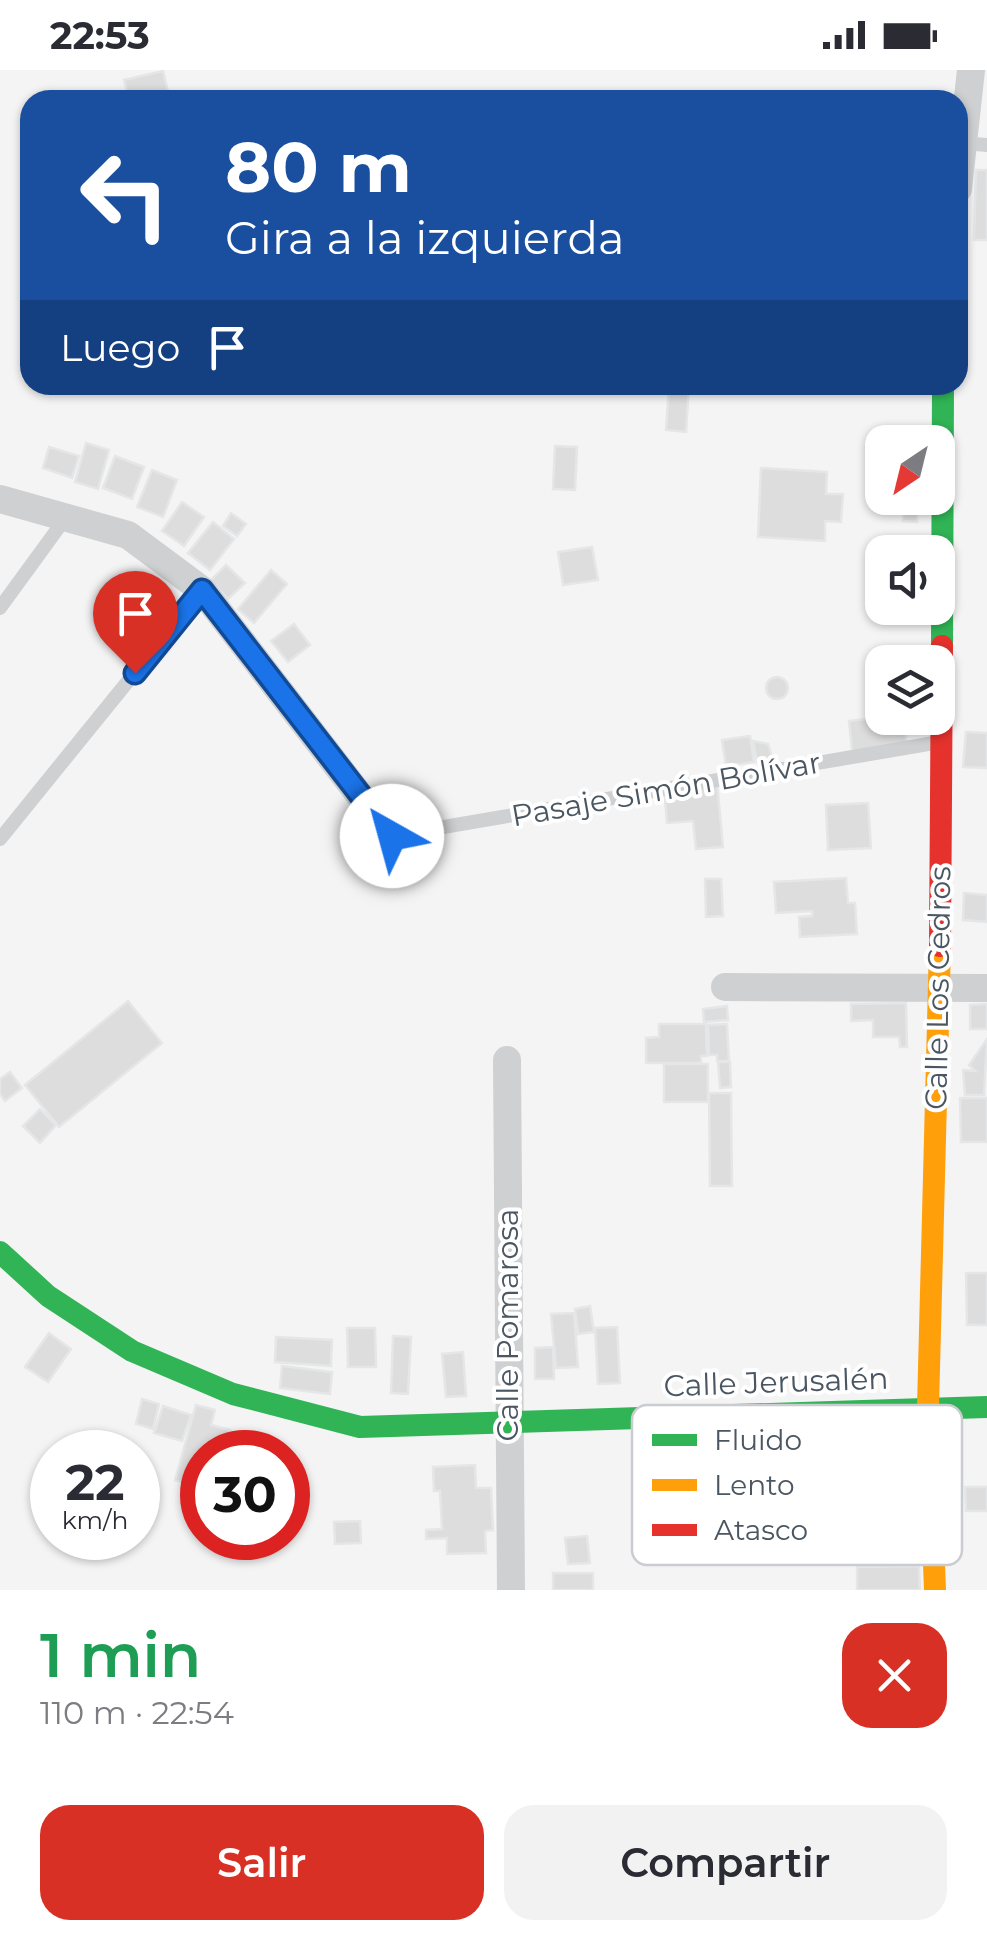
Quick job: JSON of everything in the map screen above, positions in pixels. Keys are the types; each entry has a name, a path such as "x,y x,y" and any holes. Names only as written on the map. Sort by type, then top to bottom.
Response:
{"street":[{"path":"970,70 975,144"},
{"name":"Calle Los Cedros","path":"928,1405 940,988 943,395"},
{"path":"0,499 128,535 202,590 392,836"},
{"path":"725,988 987,988"},
{"name":"Calle Pomarosa","path":"507,1060 511,1590"},
{"name":"Calle Jerusalén","path":"0,1252 48,1296 132,1351 233,1394 360,1427 632,1418"},
{"name":"Calle Los Cedros","path":"934,1565 935,1590"}],"lane":[{"path":"0,608 67,516"},
{"path":"0,839 202,590"},
{"name":"Pasaje Simón Bolívar","path":"392,836 941,742"}],"building":[{"path":"163,71 168,90 126,90 124,80"},
{"path":"976,170 987,170 987,240 974,240"},
{"path":"668,395 688,395 686,432 666,430"},
{"path":"86,443 109,450 98,489 75,482"},
{"path":"555,446 577,447 575,490 553,489"},
{"path":"49,447 79,456 72,478 43,468"},
{"path":"115,456 144,467 132,499 103,488"},
{"path":"761,468 827,472 826,494 843,494 841,522 825,521 825,541 758,537"},
{"path":"152,470 177,480 163,517 137,507"},
{"path":"182,502 204,517 184,546 162,531"},
{"path":"231,513 246,524 237,536 223,526"},
{"path":"903,515 917,515 917,522 903,521"},
{"path":"213,522 234,539 210,570 188,553"},
{"path":"592,547 598,580 563,585 558,552"},
{"path":"226,565 245,583 228,599 210,581"},
{"path":"271,570 287,584 254,623 238,609"},
{"path":"294,624 310,645 288,662 271,641"},
{"path":"773,677 781,677 788,688 781,699 773,699 766,692 766,684"},
{"path":"865,719 865,735 906,735 907,745 852,751 849,721"},
{"path":"966,732 987,733 987,768 963,767"},
{"path":"750,736 754,762 726,766 722,740"},
{"path":"753,741 768,744 772,757 757,762"},
{"path":"717,782 723,847 696,849 693,821 667,823 664,787"},
{"path":"868,803 871,848 828,850 826,805"},
{"path":"846,878 848,903 855,903 857,934 800,937 799,917 812,916 812,911 776,913 774,882"},
{"path":"705,879 721,879 723,916 706,917"},
{"path":"964,893 987,895 987,922 963,920"},
{"path":"128,1001 162,1043 59,1127 25,1085"},
{"path":"906,1003 907,1047 900,1047 899,1037 873,1037 873,1020 851,1021 851,1004"},
{"path":"987,1004 987,1029 970,1029 970,1005"},
{"path":"727,1006 728,1020 704,1022 703,1009"},
{"path":"659,1024 706,1024 707,1056 701,1056 701,1063 646,1063 646,1038 659,1037"},
{"path":"727,1024 729,1061 717,1061 717,1055 709,1055 708,1025"},
{"path":"987,1039 984,1095 965,1095 963,1070 975,1071 969,1065"},
{"path":"718,1062 730,1062 731,1087 720,1088"},
{"path":"664,1064 708,1064 708,1102 664,1102"},
{"path":"10,1072 22,1088 5,1101 0,1094 0,1079"},
{"path":"709,1093 731,1093 732,1186 710,1186"},
{"path":"960,1098 987,1098 987,1142 961,1142"},
{"path":"40,1109 56,1125 40,1143 23,1126"},
{"path":"966,1273 987,1273 987,1325 967,1325"},
{"path":"590,1306 594,1332 578,1334 575,1309"},
{"path":"574,1313 578,1367 556,1368 551,1314"},
{"path":"617,1327 620,1383 598,1384 595,1328"},
{"path":"347,1328 375,1328 376,1367 348,1367"},
{"path":"49,1333 71,1349 48,1382 25,1367"},
{"path":"393,1336 411,1337 408,1394 391,1393"},
{"path":"276,1337 332,1340 331,1366 275,1362"},
{"path":"553,1347 554,1379 535,1379 535,1348"},
{"path":"463,1352 466,1396 446,1397 442,1354"},
{"path":"282,1366 332,1372 330,1394 280,1388"},
{"path":"142,1399 159,1404 153,1429 136,1424"},
{"path":"196,1405 215,1410 211,1425 230,1430 189,1430"},
{"path":"163,1406 191,1415 186,1430 180,1430 180,1440 155,1430"},
{"path":"475,1465 476,1488 491,1488 493,1530 485,1531 486,1553 447,1554 447,1538 426,1539 426,1530 442,1529 440,1491 434,1491 433,1467"},
{"path":"965,1487 987,1487 987,1511 966,1511"},
{"path":"360,1521 361,1543 335,1544 334,1522"},
{"path":"587,1536 590,1563 568,1564 565,1538"},
{"path":"919,1566 920,1590 857,1590 857,1567"},
{"path":"553,1573 593,1573 593,1590 553,1590"}],"traffic: fast":[{"path":"942,645 943,395"},
{"path":"0,1252 48,1296 132,1351 233,1394 360,1427 632,1418"},
{"path":"962,1408 987,1407"}],"traffic: slow":[{"path":"928,1405 940,946"},
{"path":"934,1565 935,1590"}],"traffic: jam":[{"path":"940,946 941,735"}],"route":[{"path":"135,673 202,590 392,836"}]}
